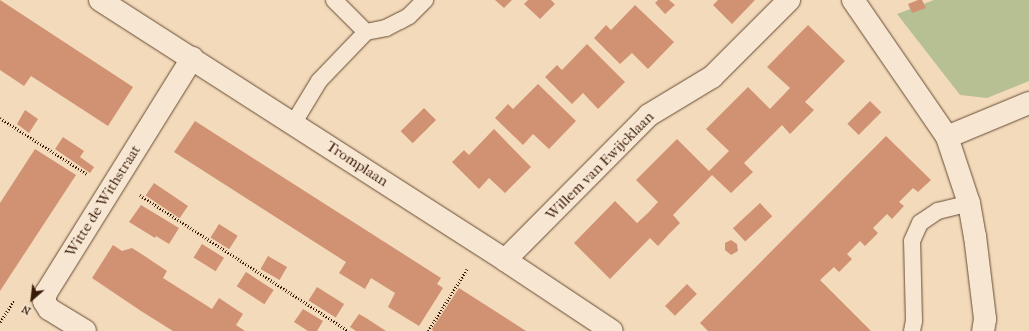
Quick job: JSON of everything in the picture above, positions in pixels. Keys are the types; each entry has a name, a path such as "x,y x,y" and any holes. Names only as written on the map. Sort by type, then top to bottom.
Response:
{"street":[{"name":"Tromplaan","path":"100,0 482,245 612,331"},
{"name":"Willem van Ewijcklaan","path":"505,260 649,115 712,77 788,0"},
{"path":"853,0 947,137 969,203 975,236 985,319 983,331"},
{"name":"Witte de Withstraat","path":"84,331 49,309 44,301 46,293 192,58"},
{"path":"947,137 1029,103"}],"lane":[{"path":"334,0 366,32"},
{"path":"293,124 319,81 366,32 386,28 400,21 409,16 425,0"},
{"path":"912,331 914,321 912,241 920,224 938,211 969,203"}],"path":[{"path":"0,118 113,184 349,331"},
{"path":"428,331 482,245"}],"green space":[{"path":"934,0 1029,0 1029,81 987,98 960,95 897,14"}],"building":[{"path":"0,0 133,87 108,126 31,76 24,86 0,70"},
{"path":"495,0 512,0 504,8"},
{"path":"528,0 551,0 555,4 540,19 524,4"},
{"path":"658,0 669,0 675,5 665,14 655,3"},
{"path":"718,0 755,0 732,24 713,5"},
{"path":"922,0 926,8 912,13 908,4"},
{"path":"635,5 674,42 648,69 632,53 620,64 594,38 606,25 611,30"},
{"path":"808,25 845,61 805,102 814,110 790,134 782,125 744,163 753,172 731,193 712,175 673,215 680,223 658,246 650,238 610,279 574,243 615,201 637,223 648,213 658,202 636,180 677,139 709,171 729,151 706,129 748,87 770,109 790,88 767,67"},
{"path":"587,44 625,82 598,109 583,93 572,104 545,77 557,65 562,70"},
{"path":"538,84 576,121 549,149 533,134 523,145 495,118 508,104 513,109"},
{"path":"870,101 881,112 859,135 847,124"},
{"path":"424,108 436,120 413,143 401,131"},
{"path":"25,110 38,119 29,133 17,124"},
{"path":"195,121 441,278 437,284 443,288 419,326 388,307 395,293 371,278 365,289 339,273 346,262 174,152"},
{"path":"494,129 531,167 505,193 489,178 479,189 452,162 464,150 469,155"},
{"path":"886,136 931,180 918,192 913,188 899,202 904,206 892,219 887,214 873,228 878,233 865,246 860,241 847,254 852,259 839,272 834,267 820,280 871,331 708,331 700,323"},
{"path":"63,137 84,151 80,157 94,167 90,173 55,149"},
{"path":"35,149 76,175 0,291 0,203"},
{"path":"154,183 188,206 180,218 146,195"},
{"path":"760,203 772,216 745,241 733,228"},
{"path":"141,205 179,228 169,244 156,236 155,238 129,222"},
{"path":"219,224 238,236 229,249 211,238"},
{"path":"731,240 737,244 738,251 731,255 725,250 725,243"},
{"path":"202,244 224,258 216,271 194,258"},
{"path":"113,245 122,251 132,248 143,255 167,271 163,278 212,309 219,298 243,314 236,325 245,331 173,331 141,311 92,278"},
{"path":"268,256 287,267 280,280 260,269"},
{"path":"246,272 274,290 264,304 237,286"},
{"path":"687,284 697,294 675,316 665,306"},
{"path":"317,287 344,304 336,318 309,301"},
{"path":"459,288 526,331 433,331 432,329"},
{"path":"303,309 323,321 317,331 308,331 294,322"},
{"path":"359,314 386,331 356,331 350,327"}]}
